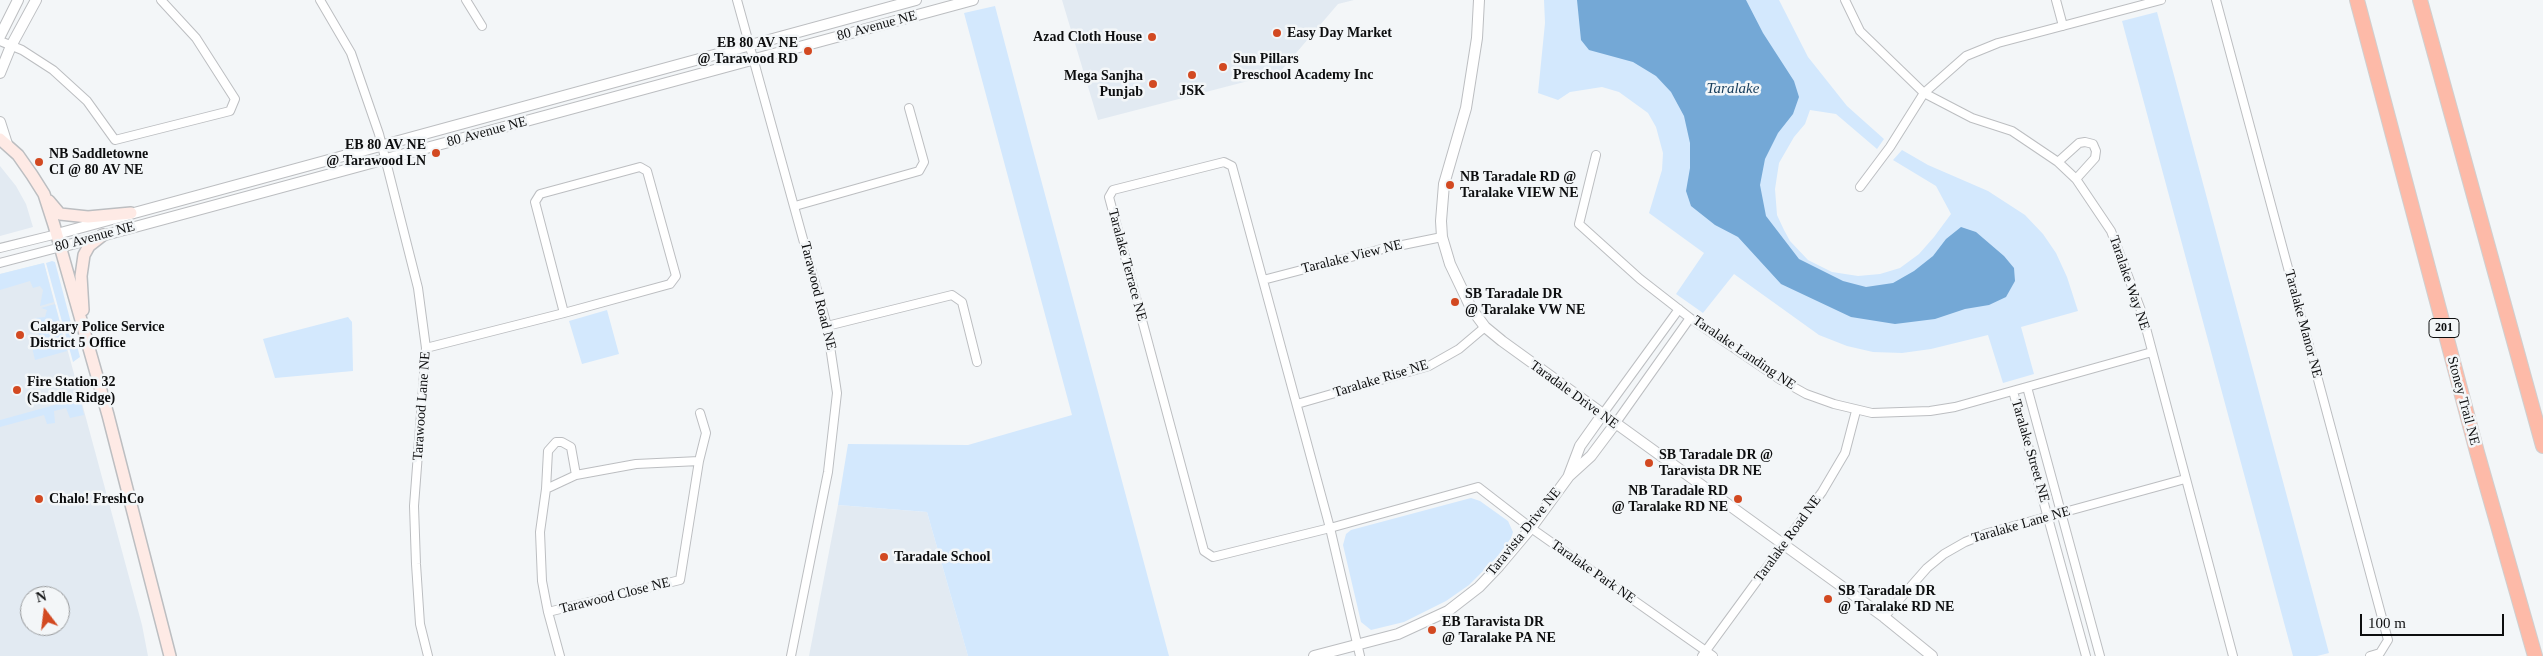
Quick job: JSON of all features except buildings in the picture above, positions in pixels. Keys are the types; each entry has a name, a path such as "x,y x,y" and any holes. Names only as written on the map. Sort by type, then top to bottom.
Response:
{"highway":[{"name":"Stoney Trail NE","path":"2357,0 2474,442 2535,656"},
{"path":"2420,0 2543,446"}],"main road":[{"path":"3,141 18,155 60,214 88,217 131,213"},
{"path":"44,194 83,320 170,656"},
{"path":"83,320 81,276 84,255 89,246 103,235"}],"street":[{"path":"0,36 18,0"},
{"path":"0,73 11,46 36,0"},
{"path":"0,41 53,70 87,101 115,140 230,111 236,99 196,38 160,0"},
{"name":"Tarawood Lane NE","path":"320,0 351,54 382,145 418,288 426,348 414,506 419,615 428,656"},
{"path":"466,0 482,26"},
{"name":"Tarawood Road NE","path":"737,0 828,326 837,394 828,472 791,656"},
{"name":"80 Avenue NE","path":"0,248 105,222 131,213 916,0"},
{"name":"80 Avenue NE","path":"0,263 973,0"},
{"name":"Taradale Drive NE","path":"1475,0 1478,11"},
{"name":"Taradale Drive NE","path":"1479,0 1477,38 1466,108 1444,184 1442,237 1460,287 1485,327 1602,415 1884,617 1932,656"},
{"name":"Taralake Way NE","path":"1845,0 1860,31 1924,93 1972,118 2012,131 2058,162 2076,179 2111,231 2127,269 2152,352 2233,656"},
{"path":"2056,0 2063,26"},
{"path":"1860,187 1890,147 1924,93 1966,56 1998,43 2161,0"},
{"name":"Taralake Manor NE","path":"2216,0 2388,640 2380,653 2370,656"},
{"path":"796,206 919,171 924,162 909,108"},
{"path":"0,122 3,141"},
{"path":"2058,162 2079,144 2088,142 2094,144 2095,158 2076,179"},
{"name":"Taralake Landing NE","path":"1596,155 1579,224 1640,279 1690,318 1781,380 1806,394 1856,411 1905,414 1930,411 1955,407 2152,352"},
{"name":"Taralake Terrace NE","path":"1330,528 1213,557 1204,551 1109,197 1114,190 1224,162 1232,166 1330,528 1360,656"},
{"path":"426,348 564,313 670,284 676,276 647,171 640,167 540,194 535,202 564,313"},
{"name":"Taralake View NE","path":"1264,280 1386,248 1442,237"},
{"path":"828,326 952,295 962,302 978,362"},
{"path":"1602,415 1679,309"},
{"path":"1615,424 1690,318"},
{"name":"Taralake Rise NE","path":"1297,404 1429,366 1459,349 1485,327"},
{"name":"Taralake Street NE","path":"2027,387 2100,656"},
{"name":"Taralake Street NE","path":"2013,391 2086,656"},
{"name":"Taralake Road NE","path":"1704,653 1784,546 1838,466 1844,453 1856,411"},
{"name":"Tarawood Close NE","path":"548,612 680,580 699,461 706,433 700,413"},
{"name":"Taravista Drive NE","path":"1569,476 1580,446 1602,415"},
{"name":"Taravista Drive NE","path":"1314,656 1398,634 1448,611 1479,587 1531,528 1569,476 1591,456 1615,424"},
{"name":"Tarawood Close NE","path":"560,656 542,581 540,532 546,489 548,451 556,442 562,442 571,447 576,475"},
{"path":"546,489 576,475 636,464 699,461"},
{"name":"Taralake Lane NE","path":"1884,617 1927,568 1944,554 1988,533 2185,479"},
{"name":"Taralake Park NE","path":"1330,528 1478,487 1531,528 1704,653 1713,656"}],"shaded area":[{"path":"1062,0 1354,0 1338,4 1279,73 1098,120"},
{"path":"1544,0 1779,0 1808,57 1847,106 1884,139 1877,149 1836,114 1810,110 1805,124 1794,137 1779,163 1775,189 1777,215 1790,241 1808,260 1832,272 1858,276 1880,274 1900,268 1919,254 1934,237 1951,214 1936,186 1893,160 1902,150 1928,165 1988,191 2025,215 2043,234 2056,253 2067,277 2078,311 2021,327 2034,374 2003,383 1988,335 1931,349 1902,353 1873,352 1847,346 1819,335 1734,274 1703,313 1676,294 1704,253 1649,213 1662,170 1663,153 1656,127 1648,113 1619,92 1602,87 1570,92 1558,100 1538,93 1545,23"},
{"path":"995,6 1169,656 968,656 927,512 838,505 848,444 968,445 1072,415 964,13"},
{"path":"2157,12 2329,653 2317,656 2293,656 2122,21"},
{"path":"0,166 16,186 26,204 33,227 0,236"},
{"path":"55,262 80,357 73,362 46,263"},
{"path":"44,263 142,625 148,656 0,656 0,274"},
{"path":"44,263 54,302 40,306 43,290 40,286 33,288 30,281 0,290 0,274"},
{"path":"55,304 67,351 35,360 32,347 42,344 35,318 45,317 47,310 41,308"},
{"path":"607,310 619,354 582,364 569,321"},
{"path":"348,317 352,322 353,371 275,378 263,339"},
{"path":"80,398 84,415 70,418 66,408 54,411 55,423 47,424 44,415 0,427 0,420"},
{"path":"1471,498 1480,501 1508,521 1513,532 1498,556 1469,585 1446,601 1404,622 1371,630 1361,622 1343,545 1346,534 1351,530"},
{"name":"Taradale School","path":"838,505 927,512 968,656 809,656"}],"water":[{"name":"Taralake","path":"1577,0 1746,0 1763,33 1794,81 1799,97 1793,114 1778,133 1765,159 1760,185 1766,216 1799,259 1843,281 1866,287 1893,283 1914,271 1933,256 1946,239 1961,227 1976,232 2004,256 2014,268 2015,281 2006,297 1989,305 1965,309 1935,319 1895,324 1851,317 1781,284 1738,237 1715,225 1691,206 1686,191 1690,168 1690,143 1684,116 1671,92 1656,76 1633,62 1589,50 1581,40"}],"place":[{"name":"Easy Day Market","path":"1277,33"},
{"name":"Azad Cloth House","path":"1152,37"},
{"name":"EB 80 AV NE @ Tarawood RD","path":"808,51"},
{"name":"Sun Pillars Preschool Academy Inc","path":"1223,67"},
{"name":"JSK","path":"1192,75"},
{"name":"Mega Sanjha Punjab","path":"1153,84"},
{"name":"EB 80 AV NE @ Tarawood LN","path":"436,153"},
{"name":"NB Saddletowne CI @ 80 AV NE","path":"39,162"},
{"name":"NB Taradale RD @ Taralake VIEW NE","path":"1450,185"},
{"name":"SB Taradale DR @ Taralake VW NE","path":"1455,302"},
{"name":"Calgary Police Service District 5 Office","path":"20,335"},
{"name":"Fire Station 32 (Saddle Ridge)","path":"17,390"},
{"name":"SB Taradale DR @ Taravista DR NE","path":"1649,463"},
{"name":"Chalo! FreshCo","path":"39,499"},
{"name":"NB Taradale RD @ Taralake RD NE","path":"1738,499"},
{"name":"Taradale School","path":"884,557"},
{"name":"SB Taradale DR @ Taralake RD NE","path":"1828,599"},
{"name":"EB Taravista DR @ Taralake PA NE","path":"1432,630"}]}
